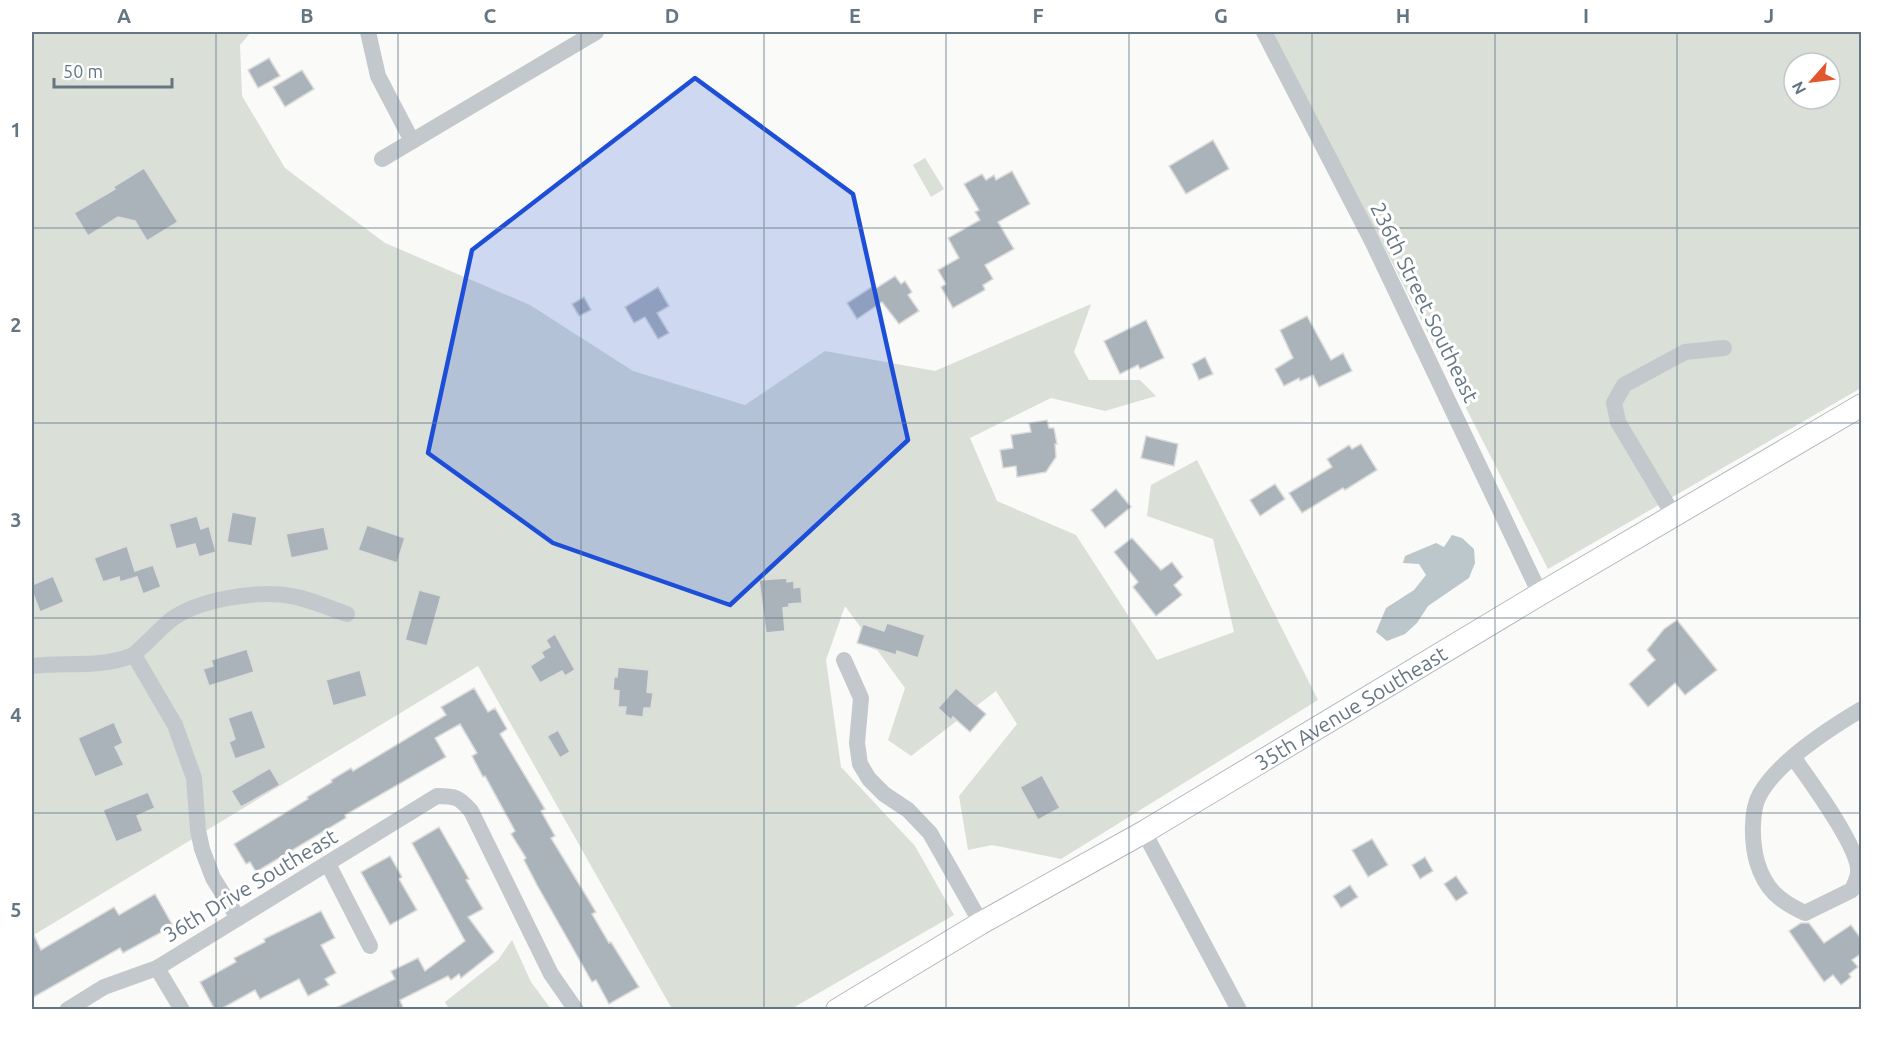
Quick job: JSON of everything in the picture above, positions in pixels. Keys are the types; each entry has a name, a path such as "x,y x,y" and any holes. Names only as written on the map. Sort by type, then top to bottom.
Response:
{"street":[{"path":"368,32 378,76 412,141"},
{"path":"382,159 596,32"},
{"name":"236th Street Southeast","path":"1264,32 1372,241 1540,594"},
{"path":"1674,516 1618,422 1614,403 1624,384 1685,352 1724,348"},
{"name":"35th Avenue Southeast","path":"837,1010 981,923 1144,832 1540,594 1862,405"},
{"path":"32,666 102,663 134,655 150,637 173,618 203,605 238,595 291,596 347,614"},
{"path":"134,655 175,725 194,778 198,831 202,849 213,878 238,918"},
{"path":"844,660 861,698 857,743 860,764 869,779 884,794 908,810 930,833 981,923"},
{"path":"1793,757 1837,821 1854,856 1858,871 1852,890 1805,913 1790,906 1768,888 1760,872 1754,852 1753,822 1759,796 1767,784 1793,757 1854,713"},
{"name":"36th Drive Southeast","path":"67,1010 104,987 157,968 437,796 453,796 471,811 551,974 576,1010"},
{"path":"1144,832 1239,1010"},
{"path":"328,864 370,946"},
{"path":"157,968 182,1010"}],"highlighted area":[{"path":"695,78 853,194 908,440 730,605 553,543 428,453 472,250"}],"shaded area":[{"path":"32,32 251,32 240,45 242,96 285,168 385,243 530,305 633,371 745,405 825,351 935,371 1091,304 1074,352 1089,380 1140,380 1156,396 1105,411 1051,398 970,438 997,501 1076,535 1157,660 1234,632 1213,539 1147,516 1151,485 1197,460 1318,700 1061,859 992,845 968,850 959,796 1017,724 996,691 911,756 888,740 905,688 845,606 826,660 841,767 915,846 954,915 791,1009 672,1009 478,666 32,936"},
{"path":"1264,32 1861,32 1861,388 1548,569 1379,237"},
{"path":"925,158 944,189 931,197 913,165"},
{"path":"1452,535 1462,538 1474,549 1475,563 1469,578 1428,606 1417,623 1405,634 1387,641 1376,632 1386,608 1414,590 1426,575 1419,564 1403,563 1405,556 1436,543 1444,547"},
{"path":"512,940 531,982 551,1009 486,1010 485,1007 449,1009 445,1002 498,960"}],"building":[{"path":"269,58 280,76 258,88 248,70"},
{"path":"302,70 314,89 285,107 273,87"},
{"path":"1213,140 1229,169 1186,194 1169,166"},
{"path":"144,168 178,222 147,241 135,221 118,217 88,236 74,213 115,189 113,187"},
{"path":"1012,171 1030,204 998,222 1014,249 985,265 993,279 983,285 985,290 953,308 941,287 946,284 938,270 959,258 948,238 980,220 975,212 979,210 964,184 982,174 986,180 994,175 996,180"},
{"path":"895,276 901,284 905,281 912,292 908,295 919,311 899,324 882,302 857,319 847,303 873,286 875,289"},
{"path":"658,287 669,306 657,313 669,333 658,339 645,317 634,323 625,307"},
{"path":"584,297 591,310 579,316 572,304"},
{"path":"1307,316 1331,360 1343,353 1352,371 1319,387 1313,375 1300,381 1299,378 1284,386 1275,369 1293,358 1280,330"},
{"path":"1146,320 1164,358 1140,369 1138,365 1120,374 1104,341"},
{"path":"1205,357 1213,374 1199,380 1192,364"},
{"path":"1047,420 1049,428 1054,428 1057,444 1055,444 1056,457 1046,472 1017,477 1016,466 1003,468 1000,450 1013,448 1011,435 1031,432 1029,423"},
{"path":"1146,436 1178,444 1174,466 1141,458"},
{"path":"1361,444 1377,470 1302,513 1289,493 1332,467 1327,459 1349,445 1352,449"},
{"path":"1275,484 1285,499 1260,516 1250,500"},
{"path":"1116,489 1131,507 1105,528 1091,510"},
{"path":"232,512 257,517 252,546 227,542"},
{"path":"197,516 201,529 209,526 216,552 199,557 195,544 176,549 169,524"},
{"path":"367,525 405,538 397,563 358,550"},
{"path":"324,527 329,550 291,558 286,534"},
{"path":"1132,538 1161,570 1172,562 1183,577 1174,585 1182,595 1156,616 1133,587 1138,582 1114,552"},
{"path":"127,546 135,571 153,565 161,587 143,594 137,577 120,582 119,577 103,582 94,558"},
{"path":"53,576 64,602 40,612 32,585"},
{"path":"787,578 787,582 794,581 794,588 801,587 802,603 789,604 789,607 783,608 785,631 766,633 759,580"},
{"path":"419,590 441,596 427,646 405,640"},
{"path":"1677,620 1717,670 1685,695 1675,683 1648,707 1629,684 1655,660 1647,650 1664,629"},
{"path":"887,623 925,635 918,658 897,651 896,655 857,643 863,624 884,631"},
{"path":"555,634 575,670 565,676 562,671 540,683 530,666 544,657 541,652 550,647 546,640"},
{"path":"247,649 254,672 209,686 203,669 213,666 211,660"},
{"path":"618,667 649,670 647,692 653,693 651,708 644,708 643,717 625,715 626,707 618,707 619,691 613,690"},
{"path":"360,670 367,696 333,706 326,680"},
{"path":"474,688 488,712 495,708 507,729 500,734 545,809 541,811 555,836 551,838 596,912 592,914 609,943 611,942 639,987 609,1004 596,980 592,982 537,885 524,860 526,858 511,834 515,831 472,756 477,753 460,724 435,738 446,757 345,815 346,818 256,872 250,862 246,864 234,844 308,799 307,797 332,782 331,780 351,768 353,771 446,715 441,707"},
{"path":"956,688 986,714 970,732 938,708"},
{"path":"252,710 266,748 235,759 229,742 235,739 228,718"},
{"path":"114,722 123,743 115,747 124,765 95,777 78,738"},
{"path":"558,730 570,752 560,758 547,736"},
{"path":"270,768 280,785 241,807 231,791"},
{"path":"1042,775 1060,808 1038,820 1020,787"},
{"path":"148,792 155,808 137,816 143,831 116,842 103,810"},
{"path":"439,827 469,879 466,880 483,909 468,917 494,952 461,978 459,974 451,980 448,976 400,1000 404,1010 332,1010 395,979 391,971 418,958 425,971 465,941 412,843"},
{"path":"1372,839 1388,865 1368,877 1352,850"},
{"path":"390,856 402,877 399,879 417,910 390,925 361,872"},
{"path":"1425,857 1433,871 1420,879 1412,865"},
{"path":"1456,876 1468,893 1456,901 1444,884"},
{"path":"1350,885 1358,897 1341,908 1333,896"},
{"path":"155,894 173,926 123,953 120,948 32,998 32,931 41,950 114,907 119,915"},
{"path":"321,911 335,938 321,945 336,973 325,979 329,985 308,996 299,979 260,999 255,990 215,1010 200,982 236,962 234,958 265,942 264,939"},
{"path":"1801,923 1809,923 1824,943 1851,925 1862,940 1862,953 1852,960 1858,967 1841,985 1833,975 1824,982 1789,931"}]}
